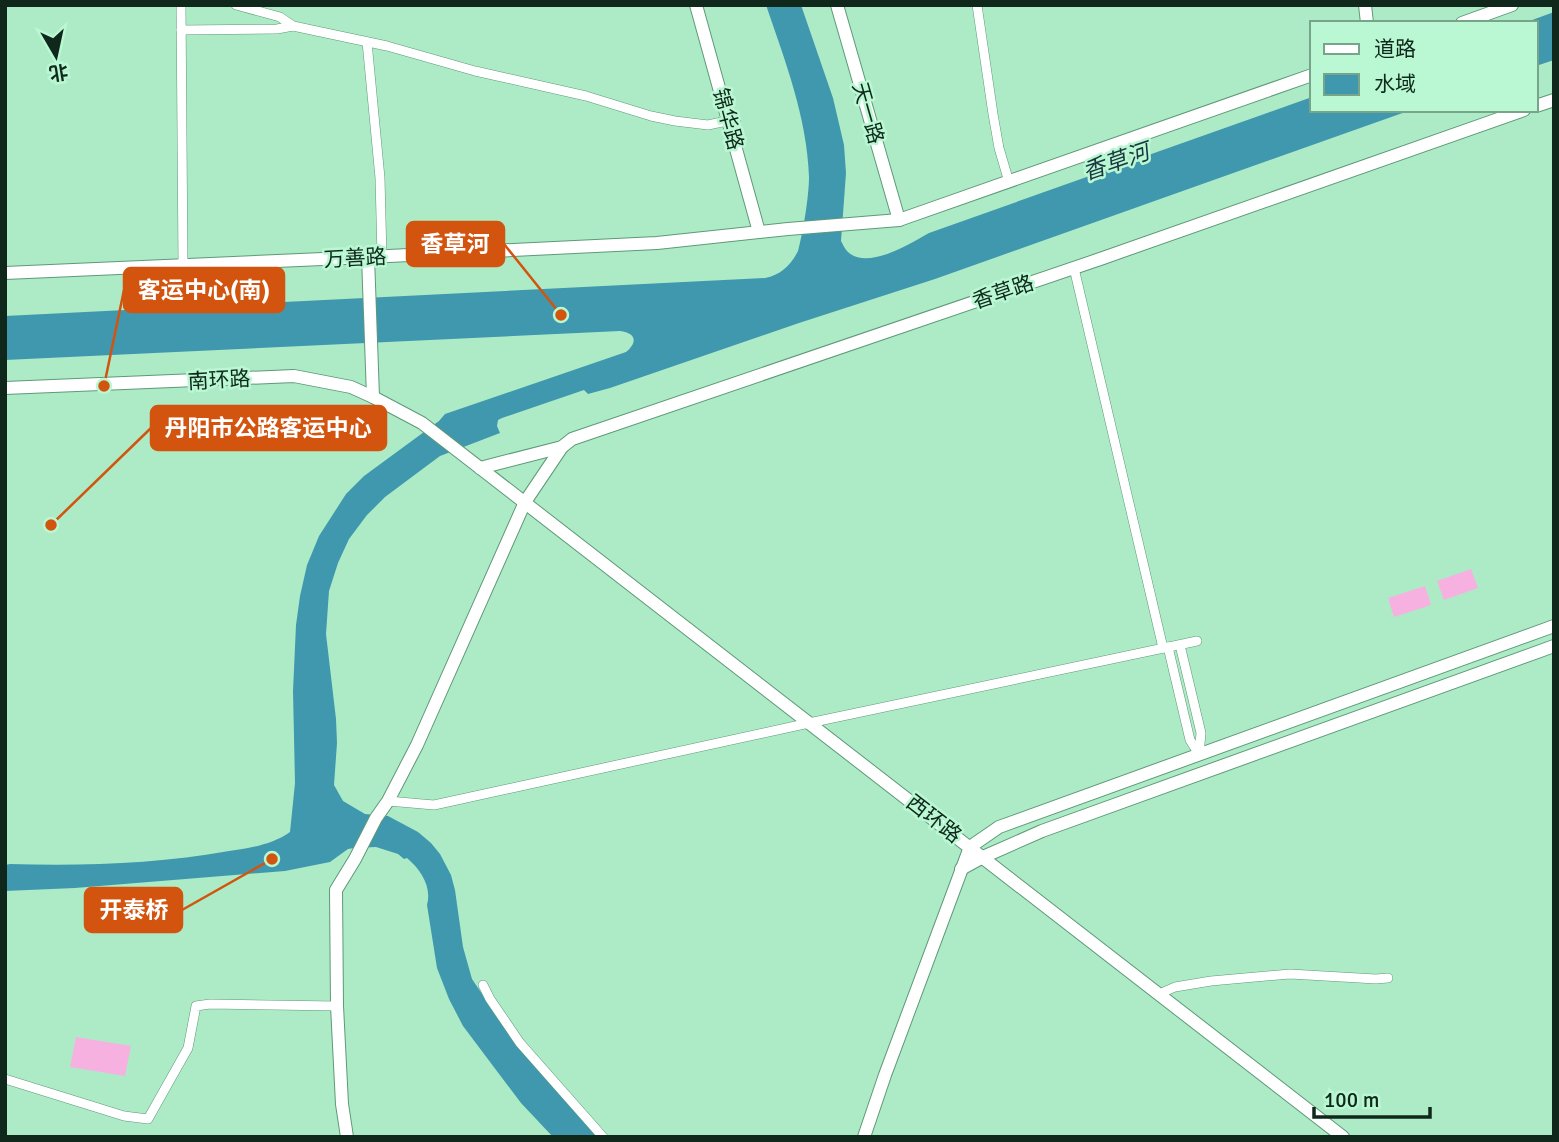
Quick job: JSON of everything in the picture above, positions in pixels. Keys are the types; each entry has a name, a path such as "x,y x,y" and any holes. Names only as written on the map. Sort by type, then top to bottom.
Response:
{"street":[{"path":"181,5 183,265"},
{"path":"236,5 280,17 293,26 586,96 651,116 708,125 732,120"},
{"name":"锦华路","path":"696,5 764,232"},
{"name":"锦华路","path":"705,5 732,120"},
{"name":"天一路","path":"837,5 899,220"},
{"path":"977,5 999,148 1009,182"},
{"path":"1468,21 1512,5"},
{"path":"181,30 277,29 293,26"},
{"path":"367,42 380,178 383,257"},
{"name":"万善路","path":"5,273 657,243 899,220 1310,76"},
{"name":"香草路","path":"480,468 562,447 572,439 1074,268 1518,112"},
{"path":"368,257 373,397"},
{"path":"1074,268 1166,648 1190,740 1199,754 1204,772"},
{"name":"南环路","path":"5,388 294,376 351,387 373,397 422,423 480,468"},
{"path":"347,1137 342,1104 337,1006 336,890 417,745 525,502 562,447"},
{"path":"480,468 525,502"},
{"name":"西环路","path":"525,502 1343,1137"},
{"path":"864,1137 970,848 999,827 1554,626"},
{"path":"388,801 434,805 1198,641"},
{"path":"1181,645 1201,733 1199,754"},
{"path":"961,869 1042,831 1554,646"},
{"path":"1160,994 1175,987 1211,981 1290,974 1388,978"},
{"path":"483,985 520,1043 603,1137"},
{"path":"5,1079 124,1116 148,1119 188,1048 197,1006 337,1006"}],"shaded area":[{"path":"1471,569 1478,588 1444,600 1437,581"},
{"path":"1425,586 1431,605 1394,617 1388,598"},
{"path":"76,1037 131,1046 125,1076 70,1067"}],"water":[{"path":"766,5 801,5 833,98 844,145 846,173 841,241 847,251 865,258 888,254 929,233 1310,98 1310,112 1405,112 935,279 610,388 588,394 584,390 502,418 498,420 497,426 500,433 440,456 385,497 367,515 349,539 329,591 326,634 336,719 334,785 343,801 365,814 388,816 418,832 440,854 455,890 463,947 472,979 517,1046 597,1137 553,1137 521,1103 463,1026 437,968 427,905 427,885 412,863 398,854 376,847 354,848 348,849 330,862 285,871 5,891 5,865 175,859 252,847 276,840 290,832 295,783 293,691 300,596 307,565 319,536 346,494 364,476 445,414 626,352 634,338 620,331 5,360 5,316 765,278 781,272 798,251 808,194 809,177 804,133 787,68"},
{"path":"1554,12 1554,60 1538,65 1538,21 1529,21"}],"place":[{"name":"香草河","path":"561,315"},
{"name":"客运中心(南)","path":"104,386"},
{"name":"丹阳市公路客运中心","path":"51,525"},
{"name":"开泰桥","path":"272,859"}]}
